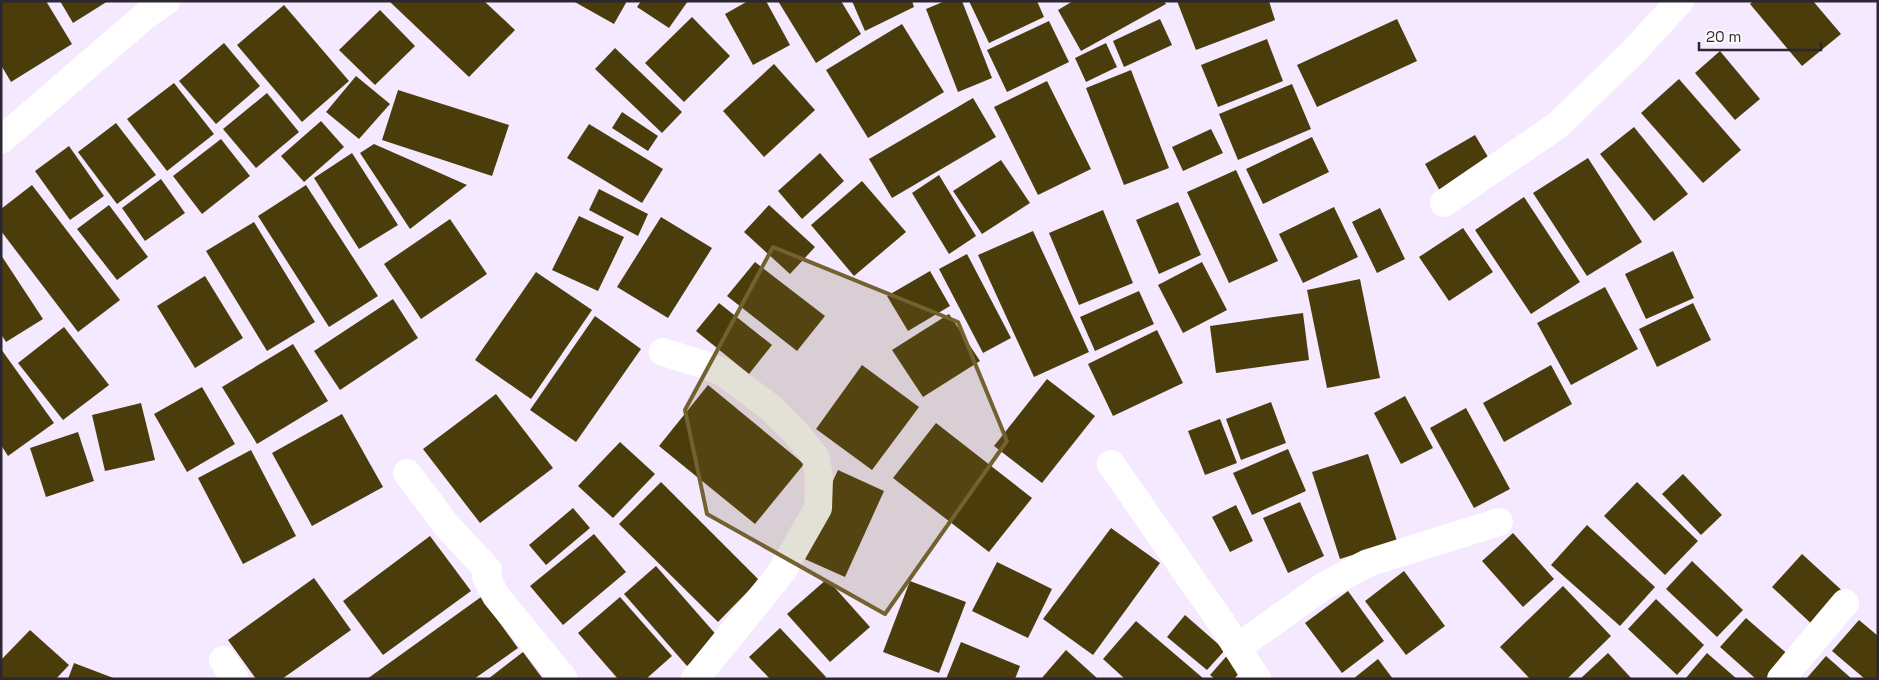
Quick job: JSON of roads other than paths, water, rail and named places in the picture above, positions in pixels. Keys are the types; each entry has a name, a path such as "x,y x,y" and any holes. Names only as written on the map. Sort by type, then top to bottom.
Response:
{"street":[{"path":"1,140 146,15 166,1"},
{"path":"1444,203 1558,125 1633,52 1680,1"},
{"path":"663,352 724,373 770,407 797,434 816,458 819,478 818,508 781,573 695,679"},
{"path":"1111,464 1221,622 1256,678"},
{"path":"407,473 447,526 488,570 486,577 496,596 564,679"},
{"path":"1237,648 1324,586 1368,563 1498,522"},
{"path":"1781,679 1845,603"}]}
